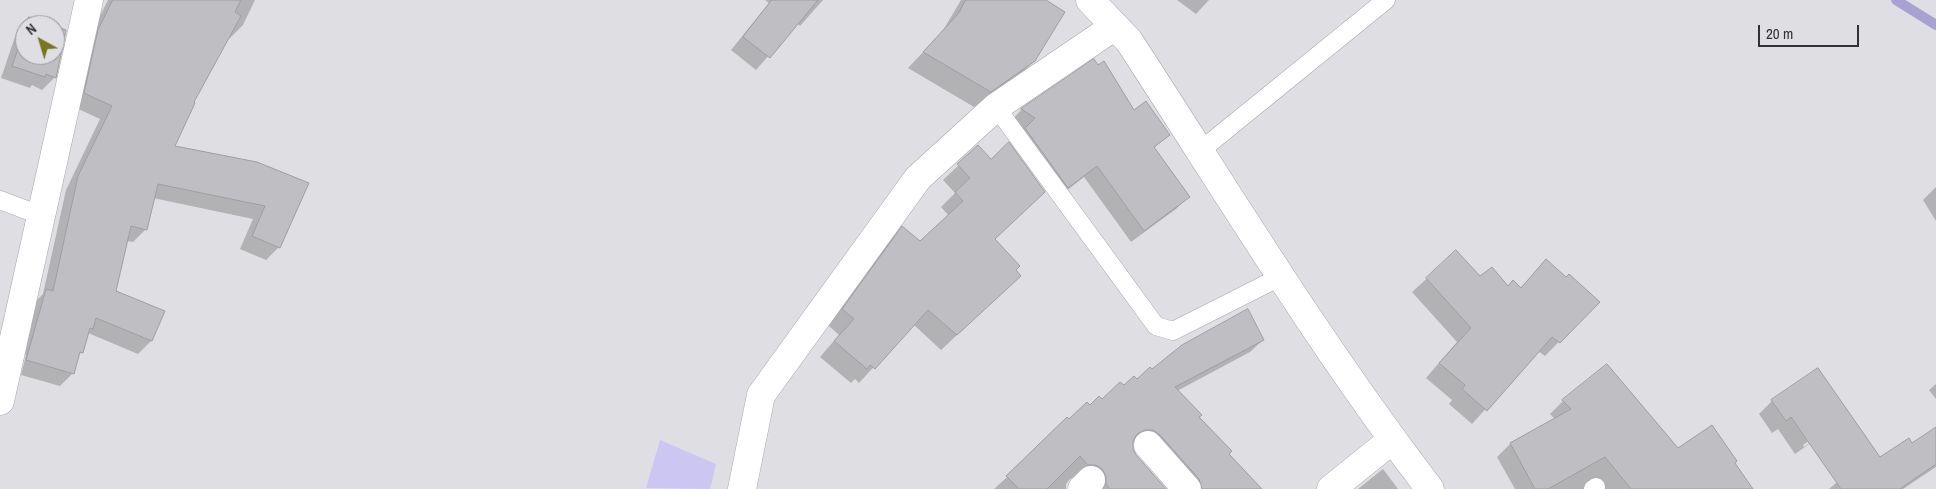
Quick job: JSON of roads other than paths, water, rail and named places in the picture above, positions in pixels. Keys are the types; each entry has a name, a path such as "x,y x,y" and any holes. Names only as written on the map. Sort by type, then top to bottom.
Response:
{"street":[{"path":"0,401 90,0"},
{"path":"1090,0 1115,26 1140,58 1335,360 1392,440 1430,489"},
{"path":"742,489 761,395 918,178 996,107 1115,26"},
{"path":"1331,489 1392,440"},
{"path":"1148,445 1187,489"}],"lane":[{"path":"1200,151 1386,0"},
{"path":"996,107 1156,326 1173,331 1280,277"},
{"path":"0,200 42,216"}],"waterway":[{"path":"1896,0 1936,25"}]}
